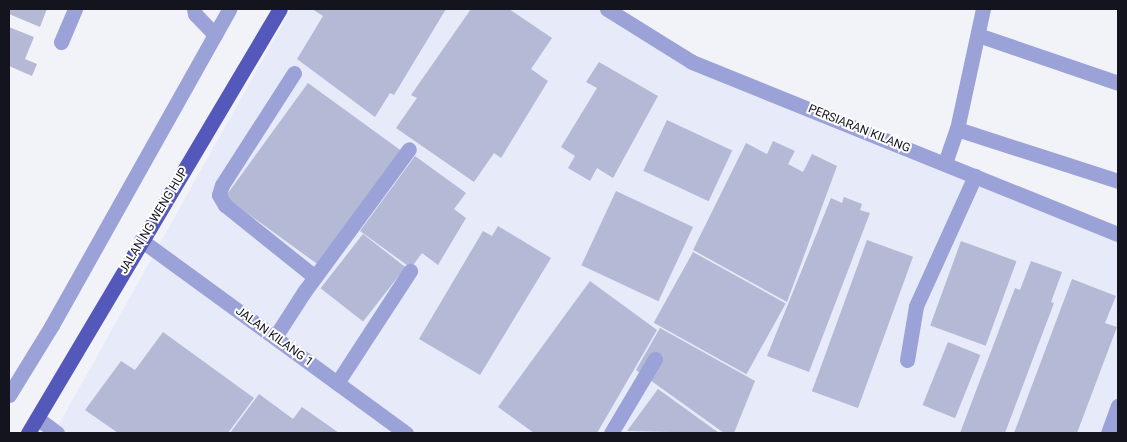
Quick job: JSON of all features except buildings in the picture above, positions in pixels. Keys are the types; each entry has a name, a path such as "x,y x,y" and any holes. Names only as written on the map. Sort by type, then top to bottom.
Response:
{"main road":[{"name":"JALAN NG WENG HUP","path":"28,433 280,9"}],"street":[{"path":"61,42 75,9"},
{"path":"194,9 195,14 215,35"},
{"path":"9,395 57,316 229,9"},
{"name":"PERSIARAN KILANG","path":"607,9 692,62 1118,234"},
{"path":"945,163 957,129 983,9"},
{"path":"978,35 1118,83"},
{"path":"294,73 222,184 219,195 225,206 315,277"},
{"path":"957,129 1118,181"},
{"path":"275,338 315,277 409,149"},
{"path":"907,360 916,306 975,176"},
{"name":"JALAN KILANG 1","path":"142,240 406,433"},
{"path":"337,383 410,271"},
{"path":"611,433 655,359"},
{"path":"1108,433 1118,406"},
{"path":"37,418 57,433"}],"shaded area":[{"path":"291,9 602,9 689,66 1118,237 1118,433 54,433"}]}
